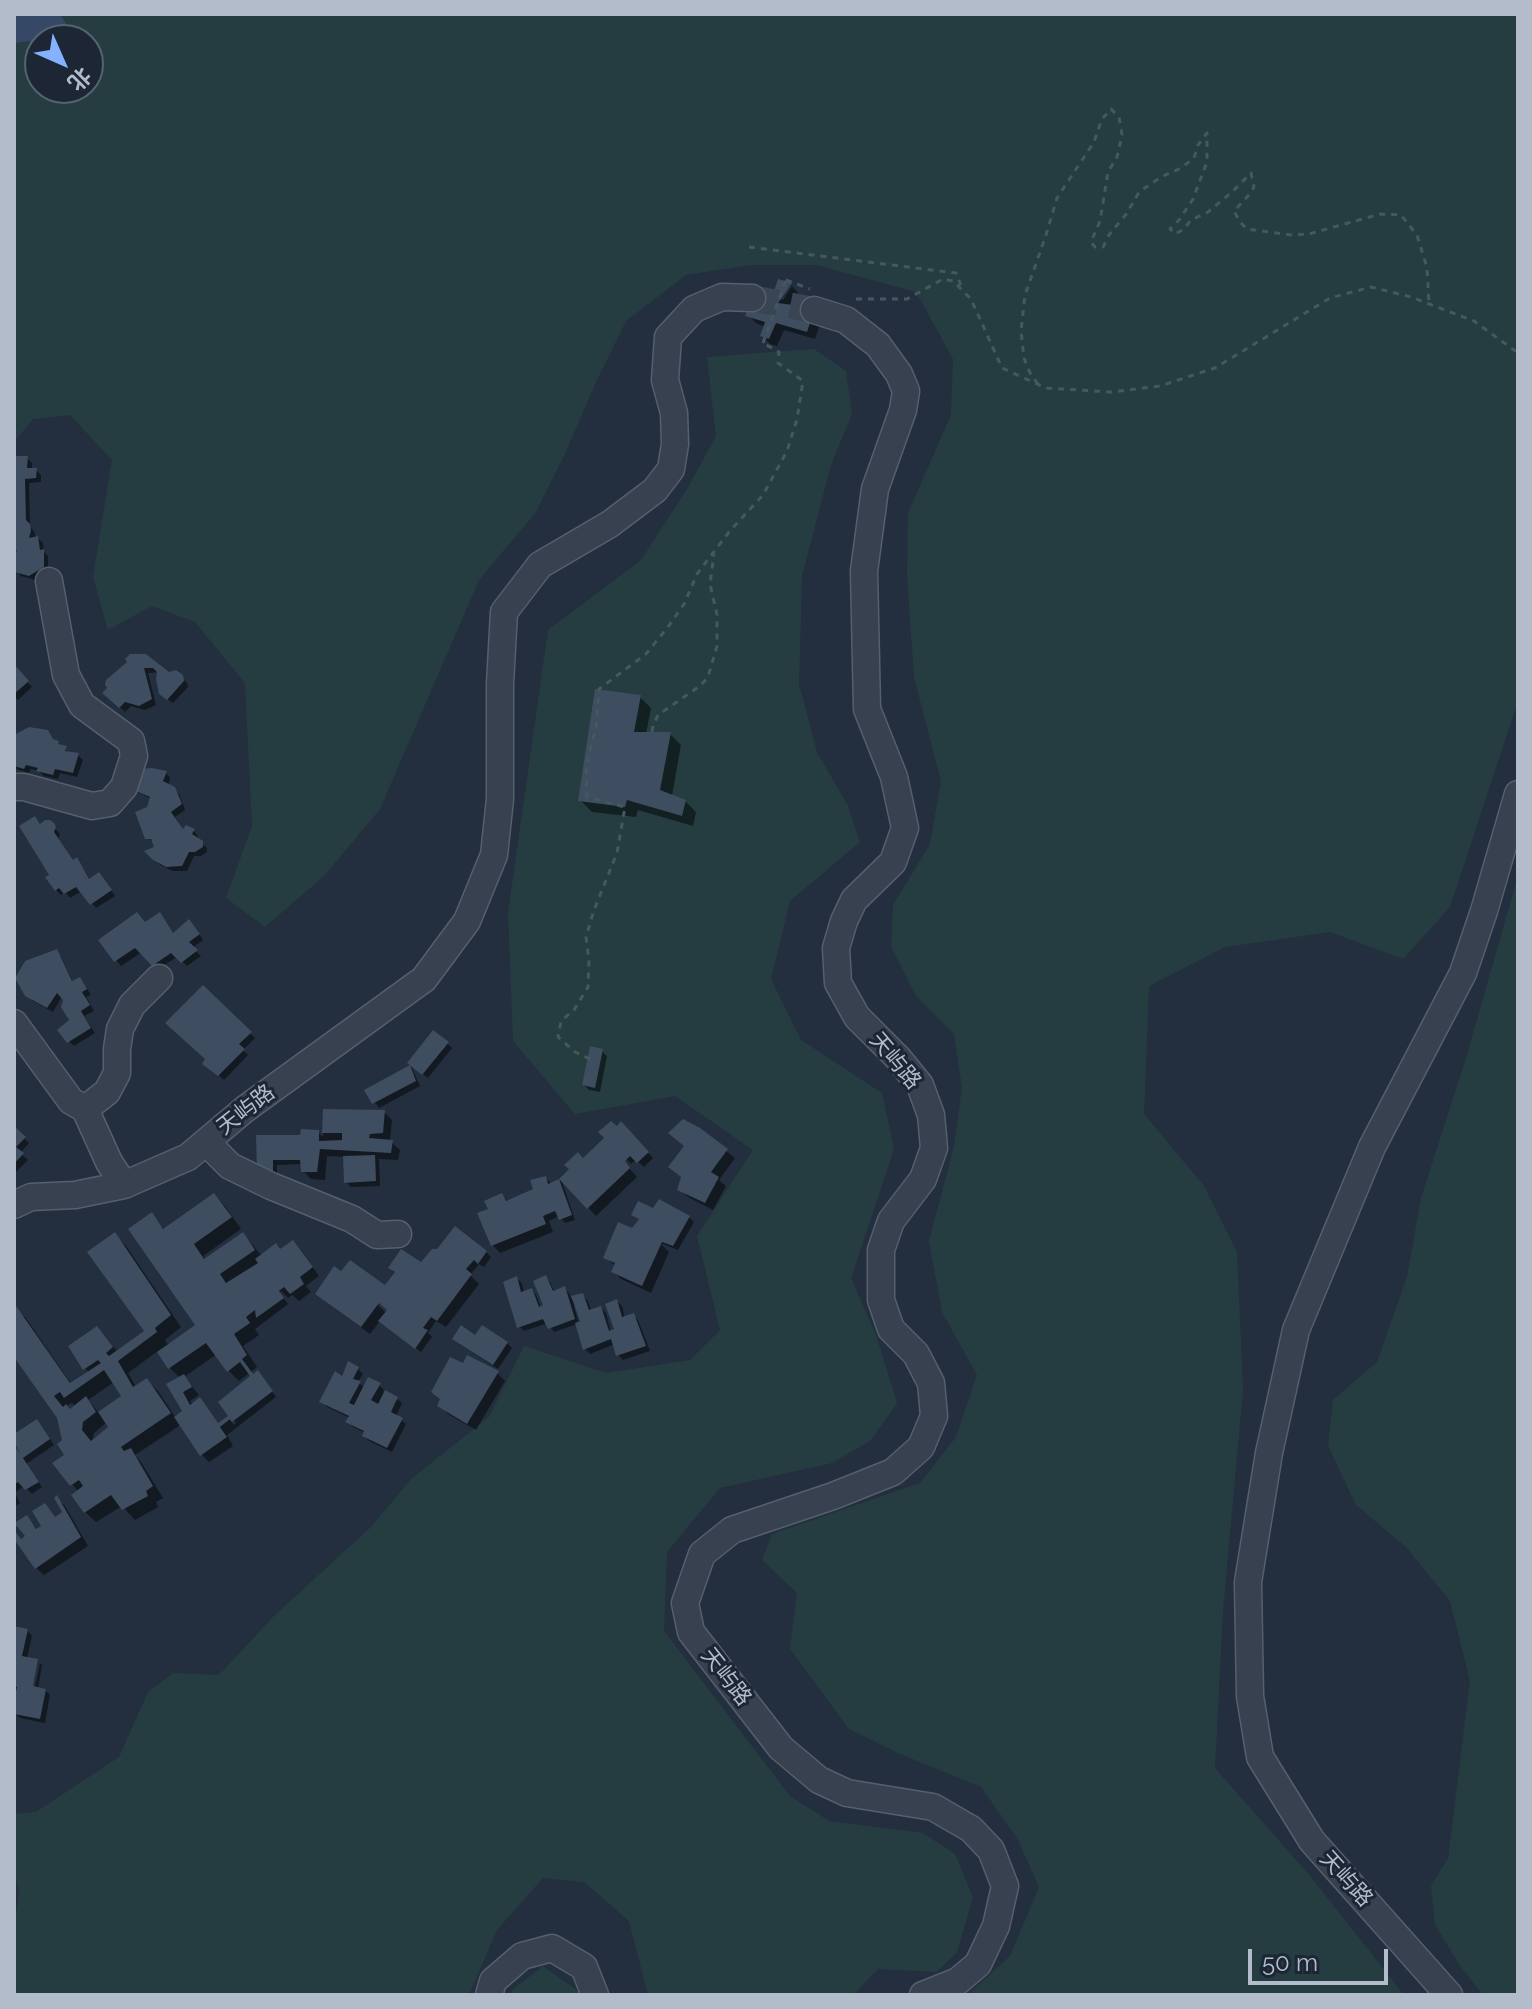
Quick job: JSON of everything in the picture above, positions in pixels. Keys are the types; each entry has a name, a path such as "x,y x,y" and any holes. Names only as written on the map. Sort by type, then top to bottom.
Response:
{"street":[{"name":"天屿路","path":"14,1205 31,1197 75,1195 124,1185 188,1157 245,1109 424,979 467,921 494,855 500,799 500,684 504,612 540,565 610,524 655,490 671,469 675,444 674,413 665,380 668,337 694,309 722,297 752,298"},
{"name":"天屿路","path":"814,300 878,345 899,374 906,391 903,410 875,489 864,571 867,709 894,777 905,828 893,862 854,900 836,948 838,983 857,1017 920,1085 931,1115 934,1148 923,1179 891,1221 881,1250 881,1300 891,1329 916,1354 931,1383 934,1416 921,1447 893,1472 732,1530 702,1554 685,1603 691,1632 781,1748 819,1780 847,1793 933,1807 971,1829 991,1850 1005,1886 996,1926 978,1964 958,1981 923,1995"},
{"path":"14,787 92,806 110,803 124,787 134,756 131,741 82,705 66,675 49,581"},
{"name":"天屿路","path":"1449,1995 1312,1841 1260,1757 1250,1696 1248,1582 1269,1453 1296,1330 1372,1147 1463,973 1518,794"},
{"path":"85,1109 107,1092 117,1073 120,1029 132,1005 159,978"},
{"path":"14,1023 71,1101 85,1109 109,1162 124,1185"},
{"path":"206,1142 230,1166 271,1186 352,1219 377,1235 398,1234"},
{"path":"489,1995 493,1981 522,1956 552,1948 584,1967 595,1995"}],"path":[{"path":"1038,384 1027,366 1022,345 1025,295 1057,198 1094,142 1102,119 1111,109 1119,117 1122,135 1117,157 1108,172 1100,221 1091,242 1095,247 1103,247 1139,192 1194,158 1198,145 1207,133 1207,162 1193,199 1170,229 1175,234 1191,220 1208,212 1251,173 1254,187 1234,211 1247,229 1291,235 1309,234 1380,214 1401,215 1417,235 1427,268 1429,304"},
{"path":"749,247 956,273 960,287"},
{"path":"845,299 907,299 943,279 953,281 971,299 1002,368 1046,388 1111,392 1160,386 1215,368 1330,298 1371,287 1411,297 1474,321 1518,353"},
{"path":"590,1059 575,1052 558,1037 561,1021 574,1010 588,987 586,937 617,853 625,807 587,797 586,766 596,728 599,689 646,654 684,604 697,574 714,550 763,495 787,451 797,419 803,381 778,363 779,352 763,343 786,280 814,300"},
{"path":"652,732 658,715 708,677 717,646 717,615 710,584 714,550"}],"green space":[{"path":"14,14 1518,14 1518,701 1450,907 1403,959 1330,932 1225,947 1149,986 1144,1114 1204,1186 1237,1252 1243,1390 1223,1611 1215,1768 1311,1877 1404,1995 966,1995 1010,1956 1039,1887 1017,1838 981,1787 849,1729 790,1649 797,1593 762,1560 772,1534 920,1483 956,1437 977,1375 942,1312 929,1241 954,1146 962,1088 954,1034 917,997 891,947 893,905 930,844 941,781 914,677 907,575 908,513 951,415 953,359 916,292 816,265 750,265 686,275 626,321 536,512 479,580 380,809 324,876 265,927 226,898 252,826 245,683 195,622 152,606 108,630 93,577 112,460 70,415 33,419 14,442"},
{"path":"814,349 846,371 852,414 831,465 802,576 799,684 817,752 848,806 860,842 790,901 771,979 801,1040 882,1093 894,1149 851,1278 876,1335 897,1403 870,1441 832,1463 720,1488 667,1552 664,1631 790,1796 829,1821 923,1833 955,1854 973,1897 957,1952 937,1972 878,1969 853,1995 648,1995 629,1921 584,1882 543,1878 497,1930 469,1995 14,1995 14,1930 19,1891 14,1870 14,1814 36,1812 119,1757 148,1692 173,1673 219,1675 274,1616 371,1527 411,1479 489,1417 524,1346 606,1373 690,1360 720,1330 697,1236 753,1150 675,1096 575,1114 513,1041 508,913 548,630 641,560 687,489 716,436 707,357"},
{"path":"1518,876 1518,1995 1483,1995 1435,1925 1431,1886 1448,1858 1470,1681 1450,1601 1406,1547 1356,1505 1328,1446 1333,1400 1377,1362 1407,1277 1421,1198 1466,1058"},
{"path":"543,1966 580,1995 511,1995 512,1990"}],"water":[{"path":"14,14 60,14 66,24 24,24 24,42 14,43"}],"building":[{"path":"778,279 792,283 778,303 815,308 807,332 776,323 769,339 760,336 765,322 745,316 755,287 773,294"},
{"path":"14,456 28,456 27,468 37,468 36,478 25,479 26,520 30,524 29,538 38,536 40,550 44,549 44,567 29,576 14,572 14,554 17,551 14,550"},
{"path":"130,654 146,654 169,672 176,670 183,675 184,681 167,700 159,694 157,672 153,668 144,668 152,699 139,706 125,702 119,708 102,693 107,688 106,680 127,662 125,659"},
{"path":"14,664 29,681 14,694"},
{"path":"595,689 641,695 634,732 671,732 660,790 686,800 682,816 627,800 625,807 578,801"},
{"path":"29,727 48,730 53,739 59,741 58,744 67,746 65,751 79,753 73,773 55,769 53,775 26,765 24,769 14,766 14,735"},
{"path":"140,769 167,771 163,781 175,787 182,804 171,812 183,829 186,825 195,829 192,834 203,841 203,847 189,852 182,866 166,867 144,851 154,847 151,839 145,839 135,812 147,807 150,797 131,789"},
{"path":"35,816 40,824 45,820 54,823 54,832 73,860 77,857 89,879 99,872 112,890 90,905 76,887 64,894 59,888 55,891 45,877 49,875 19,826"},
{"path":"137,912 145,922 160,912 173,933 189,919 200,934 189,942 198,950 181,963 171,953 152,966 135,948 114,962 98,940"},
{"path":"57,949 72,981 80,977 87,989 82,992 90,1005 81,1011 91,1028 67,1043 57,1030 69,1020 61,1007 63,1000 57,993 47,1008 25,996 15,978 25,961"},
{"path":"203,985 252,1032 239,1044 245,1049 218,1076 202,1064 205,1059 165,1023"},
{"path":"433,1030 449,1042 422,1075 407,1063"},
{"path":"590,1046 603,1049 595,1088 582,1085"},
{"path":"410,1065 416,1081 372,1104 364,1090"},
{"path":"323,1109 385,1110 383,1133 370,1134 369,1138 393,1140 391,1153 320,1149 317,1172 301,1172 300,1160 273,1160 273,1172 257,1171 256,1135 300,1135 301,1129 319,1130 319,1141 342,1140 342,1133 322,1133"},
{"path":"683,1119 728,1149 711,1172 719,1177 705,1203 677,1190 681,1177 668,1167 684,1146 668,1133"},
{"path":"611,1121 617,1126 621,1121 649,1152 637,1163 630,1156 625,1161 630,1168 587,1209 559,1179 569,1169 564,1165 578,1152 583,1158 604,1138 598,1132"},
{"path":"14,1126 26,1137 16,1147 24,1153 14,1164"},
{"path":"375,1155 376,1181 344,1183 343,1156"},
{"path":"546,1176 548,1184 559,1179 572,1215 559,1220 555,1211 543,1216 546,1224 491,1246 477,1213 488,1209 484,1201 502,1193 506,1201 533,1189 530,1180"},
{"path":"214,1193 232,1217 194,1244 204,1259 243,1232 255,1250 220,1274 226,1283 258,1263 255,1259 276,1243 280,1249 293,1240 313,1267 300,1277 304,1284 290,1294 284,1287 279,1291 284,1298 256,1318 255,1310 246,1317 250,1323 234,1334 247,1355 242,1359 253,1374 258,1370 273,1391 232,1422 230,1419 220,1427 227,1437 200,1456 174,1417 182,1411 166,1384 184,1374 192,1387 183,1392 190,1405 200,1397 218,1423 228,1416 218,1402 250,1376 240,1362 227,1372 206,1343 168,1369 157,1352 195,1325 128,1229 152,1212 163,1229"},
{"path":"659,1199 690,1216 673,1246 662,1242 642,1286 611,1272 615,1263 603,1258 618,1222 632,1228 639,1219 631,1215 638,1201 653,1208"},
{"path":"455,1226 487,1251 478,1264 474,1260 466,1269 472,1274 437,1321 431,1317 423,1328 428,1330 415,1349 378,1321 387,1310 379,1303 361,1327 315,1294 334,1266 341,1271 350,1260 385,1285 395,1272 388,1268 401,1249 421,1262 432,1249 437,1249"},
{"path":"115,1232 171,1315 155,1328 157,1332 118,1361 133,1387 147,1378 171,1413 121,1447 124,1451 131,1448 153,1486 146,1491 148,1496 122,1510 111,1495 84,1513 71,1495 83,1486 79,1480 70,1486 52,1463 64,1455 57,1444 62,1440 57,1418 14,1357 14,1303 70,1383 101,1363 98,1360 83,1370 68,1346 97,1326 113,1347 106,1353 109,1356 144,1331 87,1252","holes":["104,1370 121,1396 98,1412 108,1427 91,1441 82,1430 83,1422 96,1412 86,1396 70,1409 66,1404 63,1407 54,1396 60,1392 64,1398"]},
{"path":"546,1275 553,1291 565,1286 575,1319 548,1329 543,1319 517,1328 503,1282 517,1276 521,1292 532,1288 539,1307 543,1305 533,1281"},
{"path":"583,1293 589,1310 601,1306 609,1331 614,1329 605,1304 617,1299 622,1317 634,1313 646,1346 616,1356 611,1339 583,1350 575,1323 580,1321 571,1296"},
{"path":"461,1325 475,1335 482,1325 508,1342 493,1365 452,1339"},
{"path":"467,1355 499,1371 467,1424 437,1406 440,1399 431,1392 450,1357 463,1363"},
{"path":"348,1361 359,1367 353,1379 361,1381 349,1403 354,1405 368,1377 381,1383 371,1400 378,1404 385,1390 398,1397 391,1412 403,1418 387,1448 362,1436 364,1431 345,1422 349,1416 319,1402 335,1371 342,1376"},
{"path":"37,1419 50,1439 23,1458 39,1482 25,1490 18,1482 14,1485 14,1445 20,1453 14,1442 14,1434"},
{"path":"57,1495 81,1537 35,1569 14,1539 14,1530 21,1539 25,1536 14,1523 27,1515 36,1529 41,1526 32,1511 45,1503 55,1517 62,1512 54,1498"},
{"path":"14,1626 28,1629 22,1656 38,1659 33,1686 46,1689 40,1719 14,1714 14,1691 17,1687 14,1686"}],"tunnel":[{"path":"752,298 814,310"}]}
